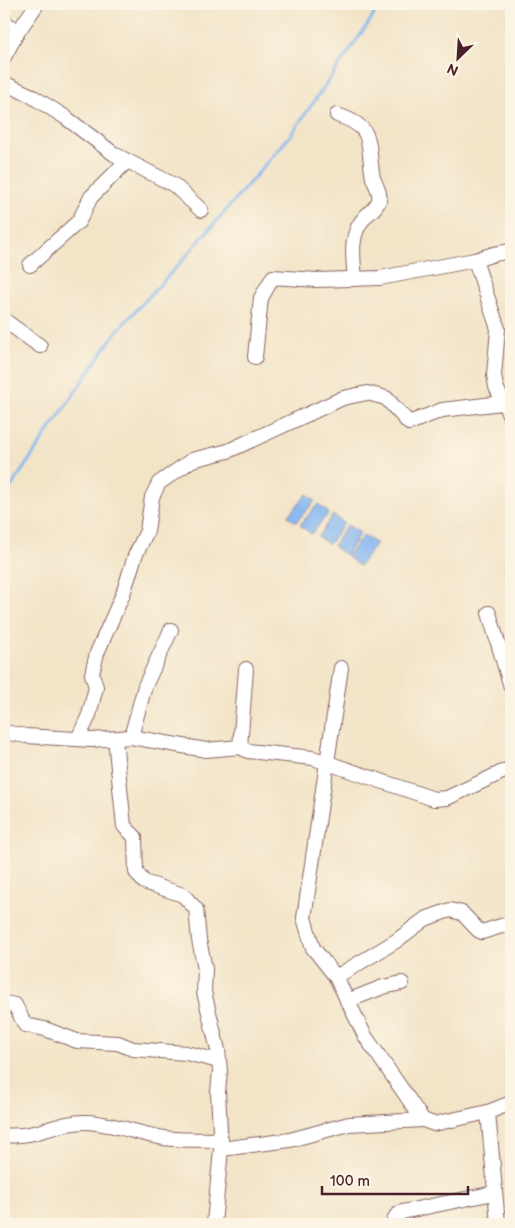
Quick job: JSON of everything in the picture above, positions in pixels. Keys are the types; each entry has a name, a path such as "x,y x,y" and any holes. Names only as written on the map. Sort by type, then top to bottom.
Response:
{"street":[{"path":"4,57 17,33 37,4"},
{"path":"4,21 17,33"},
{"path":"4,83 44,104 86,131 114,154 174,185 201,210"},
{"path":"337,115 357,122 366,132 374,179 380,197 377,206 364,217 354,234 355,279"},
{"path":"30,266 79,221 92,196 128,161"},
{"path":"254,357 261,298 273,277 380,278 475,260 511,251"},
{"path":"475,260 498,329 494,375 502,403 511,418"},
{"path":"4,320 40,346"},
{"path":"78,739 89,715 96,687 92,674 97,653 123,594 135,556 146,531 152,497 159,483 192,460 228,451 343,398 367,393 386,398 409,423 442,410 502,403"},
{"path":"489,614 511,687"},
{"path":"131,737 144,686 171,630"},
{"path":"341,668 304,918 313,948 336,977 365,1036 423,1120"},
{"path":"240,747 246,669"},
{"path":"4,732 26,736 78,739 131,737 206,750 240,747 248,751 313,758 413,793 441,799 511,768"},
{"path":"115,739 124,826 134,837 136,872 144,882 183,895 196,909 199,940 205,969 204,992 219,1061 219,1129 221,1144 214,1224"},
{"path":"336,977 396,941 425,919 450,910 462,913 482,932 511,923"},
{"path":"347,1002 402,983"},
{"path":"4,1002 15,1005 25,1025 45,1029 77,1041 118,1043 133,1049 186,1053 219,1061"},
{"path":"4,1135 18,1137 84,1122 108,1124 166,1138 221,1144 290,1140 349,1124 423,1120 434,1124 488,1112 511,1103"},
{"path":"488,1112 498,1224"},
{"path":"393,1224 396,1216 402,1212 494,1193"}],"water":[{"path":"307,494 315,501 296,522 288,516"},
{"path":"318,504 329,513 311,534 300,525"},
{"path":"333,515 344,523 329,544 318,537"},
{"path":"347,525 360,533 346,555 333,546"},
{"path":"364,535 376,544 359,566 347,556"}],"waterway":[{"path":"4,497 116,332 182,261 290,136 372,18 379,4"}]}
